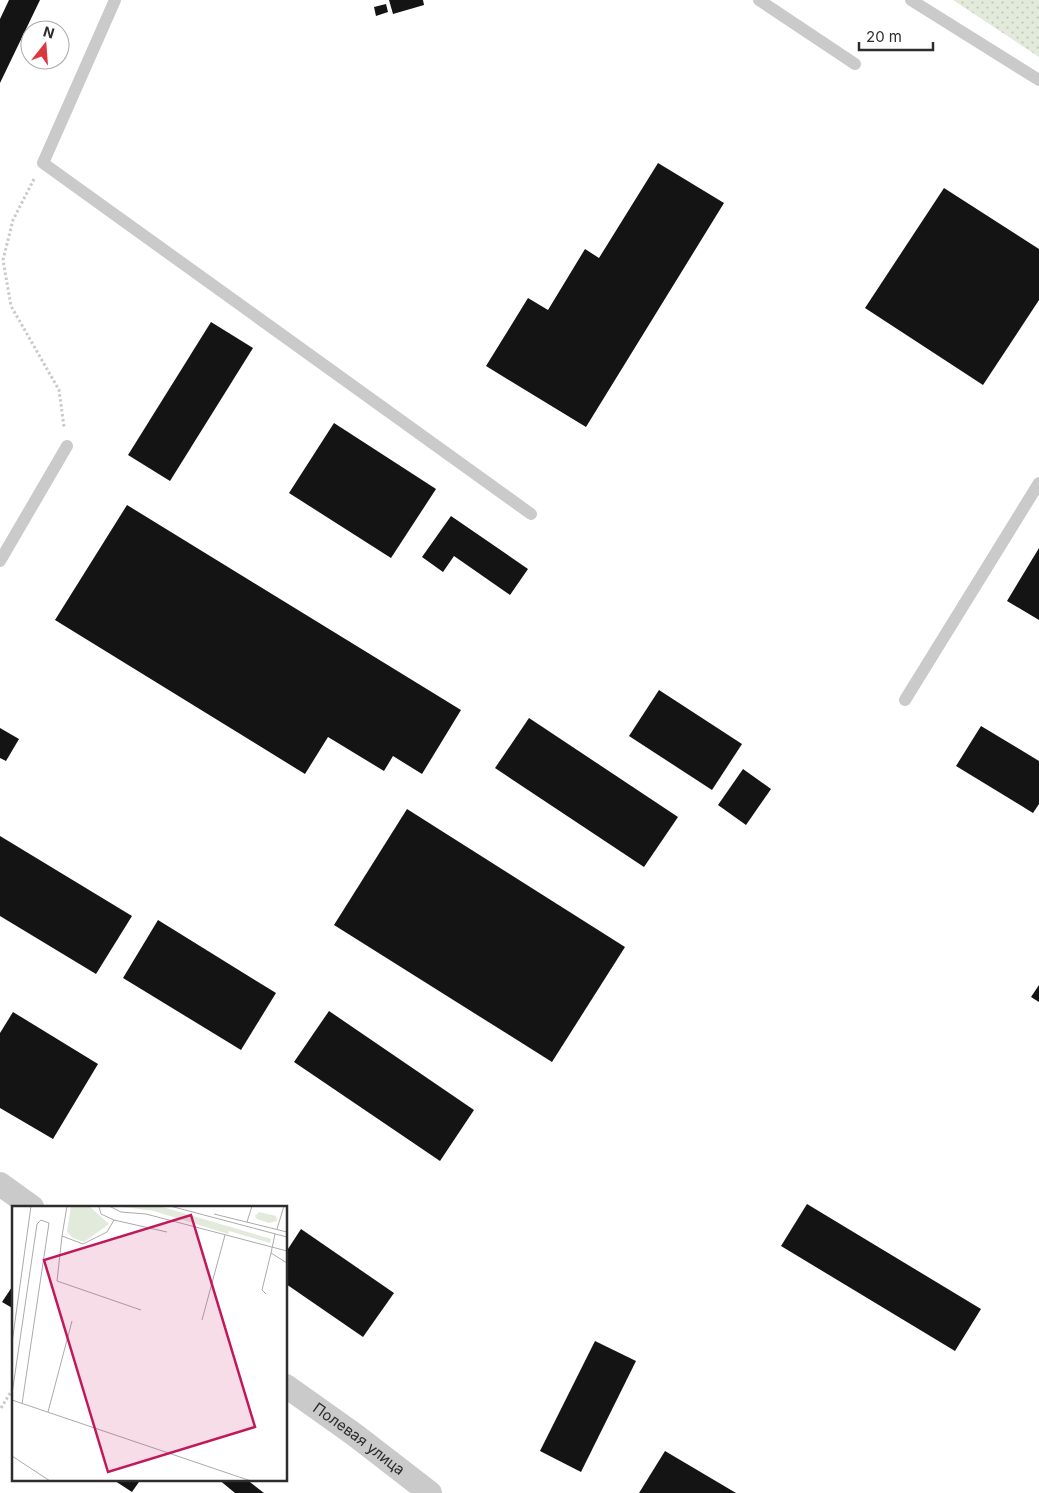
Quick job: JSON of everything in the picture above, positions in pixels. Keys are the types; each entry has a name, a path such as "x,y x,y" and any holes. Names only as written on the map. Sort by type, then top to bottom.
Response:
{"street":[{"path":"0,1184 31,1206"},
{"name":"Полевая улица","path":"288,1387 355,1435 430,1493"}],"lane":[{"path":"115,0 43,163 531,514"},
{"path":"759,0 855,64"},
{"path":"911,0 1039,80"},
{"path":"0,561 67,446"},
{"path":"905,700 1039,483"}],"path":[{"path":"43,163 13,220 3,260 11,306 59,390 67,446"},
{"path":"0,1408 12,1390"}],"green space":[{"path":"953,0 1039,0 1039,57"}],"building":[{"path":"9,0 40,0 30,20 20,20 20,42 0,83 0,19"},
{"path":"389,0 423,0 424,5 393,14"},
{"path":"386,4 388,12 376,16 374,7"},
{"path":"658,163 724,203 586,427 486,366 528,298 548,310 585,249 599,258"},
{"path":"944,188 1039,249 1039,300 983,385 865,308"},
{"path":"211,322 253,348 170,481 128,455"},
{"path":"334,423 436,489 391,558 289,493"},
{"path":"127,505 461,710 422,774 393,756 384,771 328,737 305,774 55,620"},
{"path":"451,516 528,569 510,595 454,556 443,572 422,557"},
{"path":"1039,548 1039,620 1007,601"},
{"path":"659,690 742,744 712,790 629,736"},
{"path":"529,718 678,817 644,867 495,768"},
{"path":"981,726 1039,761 1039,804 1033,813 956,766"},
{"path":"0,728 19,739 6,761 0,758"},
{"path":"743,769 771,789 746,825 718,805"},
{"path":"407,809 625,947 552,1062 334,925"},
{"path":"0,836 132,916 96,974 0,916"},
{"path":"158,920 276,993 241,1050 123,978"},
{"path":"1039,985 1039,1002 1031,997"},
{"path":"329,1011 474,1110 440,1161 294,1062"},
{"path":"13,1012 98,1064 53,1139 0,1108 0,1033"},
{"path":"807,1204 981,1309 955,1351 781,1246"},
{"path":"301,1229 394,1293 363,1337 288,1285 288,1249"},
{"path":"12,1287 12,1308 2,1302"},
{"path":"595,1341 636,1361 581,1472 540,1451"},
{"path":"665,1451 736,1493 639,1493"},
{"path":"114,1480 140,1480 132,1492"},
{"path":"219,1480 247,1480 264,1493 235,1493"}]}
